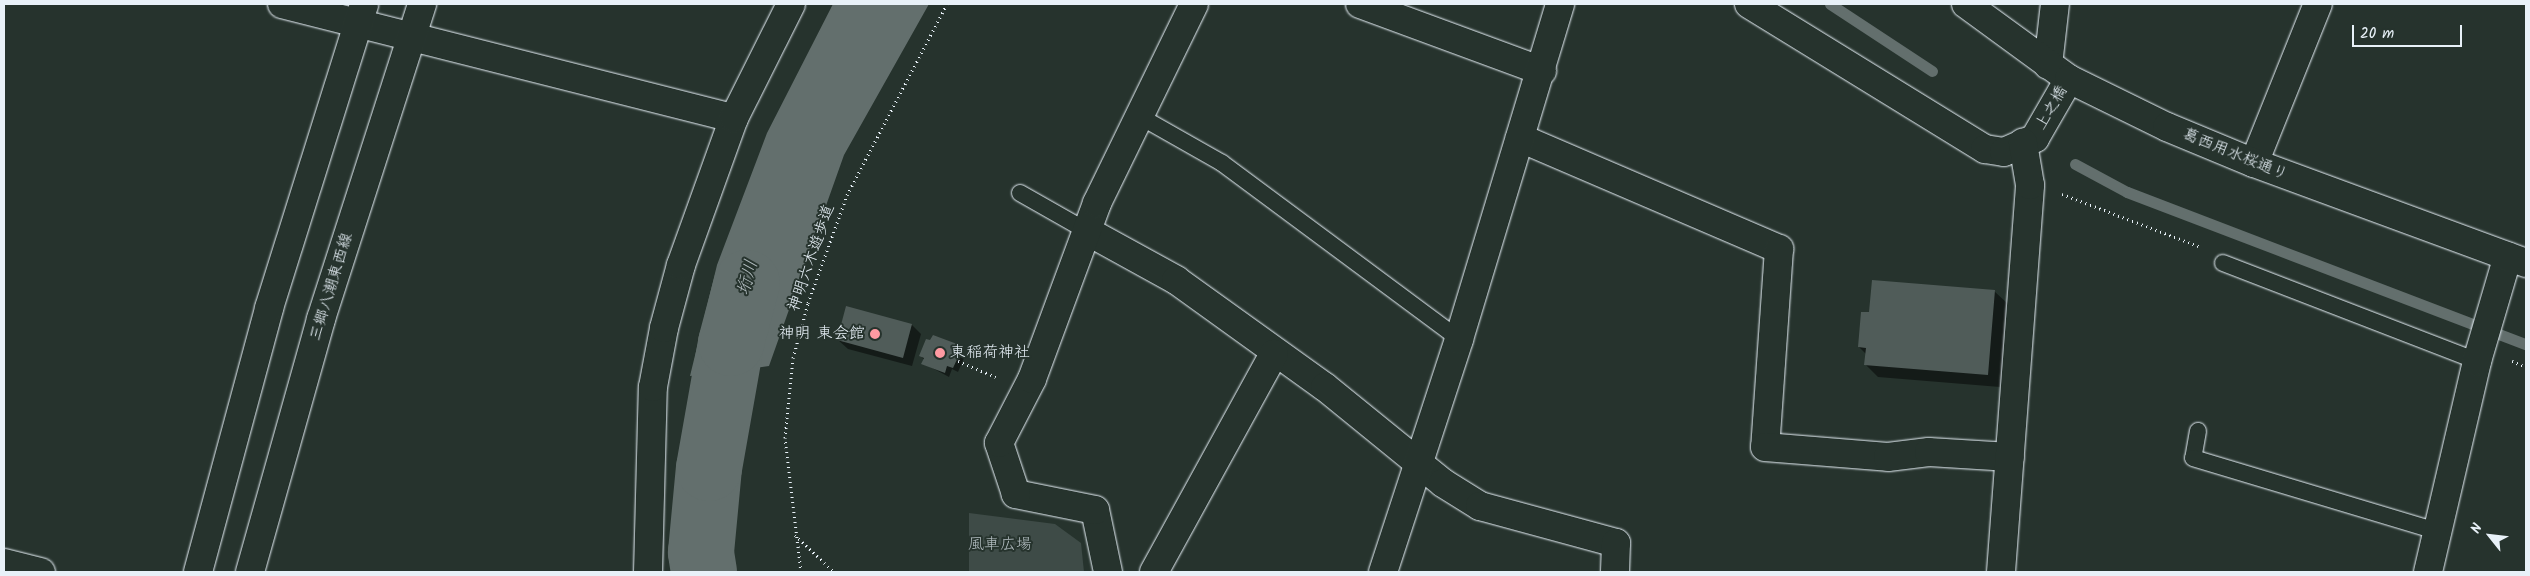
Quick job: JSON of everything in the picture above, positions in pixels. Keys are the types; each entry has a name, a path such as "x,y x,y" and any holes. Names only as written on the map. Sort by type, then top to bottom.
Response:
{"street":[{"path":"282,4 360,14 410,37 711,110 734,118"},
{"name":"三郷八潮東西線","path":"250,572 321,320 422,4"},
{"path":"648,572 653,386 681,265 734,118 791,4"},
{"path":"1108,572 1095,510 1016,494 999,443 1032,380 1087,231 1139,116 1194,4"},
{"path":"1360,4 1542,71"},
{"path":"1383,572 1459,339 1542,71 1560,4"},
{"path":"1748,4 1985,149 2004,152 2029,140"},
{"name":"葛西用水桜通り","path":"1966,4 2059,72 2167,128 2254,163 2517,260"},
{"path":"2055,4 2059,72"},
{"path":"2254,163 2318,4"},
{"path":"198,572 270,308 360,14"},
{"name":"上之橋","path":"2000,572 2030,185 2029,140 2059,72"},
{"path":"1520,138 1779,249 1765,447 1888,457 1929,452 2010,457"},
{"path":"1087,231 1176,280 1274,354 1326,387 1419,461 1443,483 1480,506 1616,544 1615,572"},
{"path":"2428,572 2492,306 2517,260"},
{"path":"1154,572 1274,354"},
{"path":"4,563 41,572"}],"lane":[{"path":"1139,116 1222,163 1459,339"},
{"path":"1020,192 1087,231"},
{"path":"2223,263 2479,356"},
{"path":"2198,431 2193,458 2437,531"}],"path":[{"name":"神明六木遊歩道","path":"801,572 785,438 793,358 808,303 847,195 947,4"},
{"path":"2030,185 2059,192 2217,254 2223,263"},
{"path":"958,361 982,371"},
{"path":"795,534 834,572"}],"green space":[{"name":"風車広場","path":"969,513 1055,524 1081,543 1084,572 969,572"}],"water":[{"path":"833,4 929,4 844,155 769,366 690,376 717,265 767,133"}],"building":[{"path":"1872,280 1995,290 1988,375 1864,365 1866,348 1858,347 1861,312 1869,312"},
{"path":"846,306 912,324 903,358 837,340"},
{"path":"933,335 957,344 955,350 960,353 953,368 947,366 945,373 921,364 924,358 919,356 926,339 930,340"}],"waterway":[{"path":"1830,4 1932,71"},
{"path":"2075,164 2127,192 2526,344"},
{"name":"垳川","path":"704,572 701,552 709,468 731,343 747,283"}],"place":[{"name":"神明 東会館","path":"875,334"},
{"name":"東稲荷神社","path":"940,353"}]}
